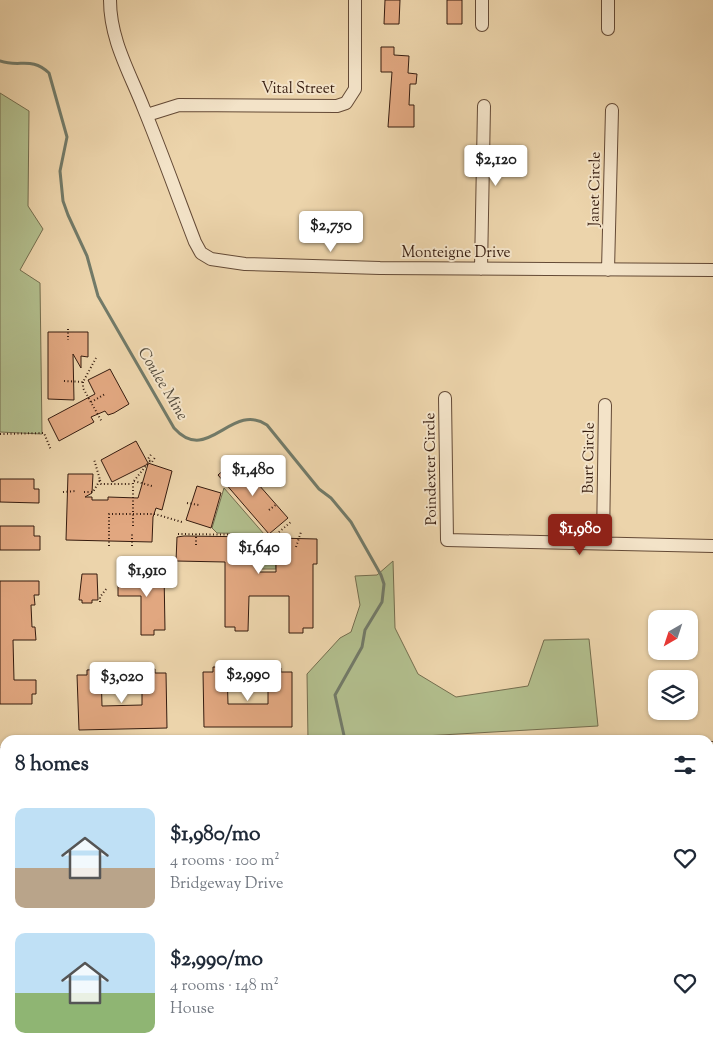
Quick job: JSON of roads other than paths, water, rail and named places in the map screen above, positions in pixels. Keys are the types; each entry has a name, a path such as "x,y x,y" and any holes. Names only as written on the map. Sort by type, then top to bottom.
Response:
{"street":[{"name":"Monteigne Drive","path":"110,0 113,34 147,115 195,242 202,253 211,259 255,264 481,269 713,270"},
{"name":"Vital Street","path":"147,115 179,105 337,106 346,103 355,89 355,0"},
{"path":"482,0 482,25"},
{"path":"608,0 608,29"},
{"path":"481,269 484,106"},
{"name":"Janet Circle","path":"608,270 612,110"},
{"name":"Poindexter Circle","path":"445,398 447,540 603,542"},
{"name":"Burt Circle","path":"603,542 605,405"},
{"path":"603,542 713,546"}],"waterway":[{"name":"Coulee Mine","path":"0,61 37,65 49,73 67,137 60,171 63,201 87,256 98,296 174,428 186,438 198,440 209,437 242,421 254,420 267,425 319,489 331,498 351,522 381,575 384,584 382,602 365,630 362,647 335,695 344,735"}]}
